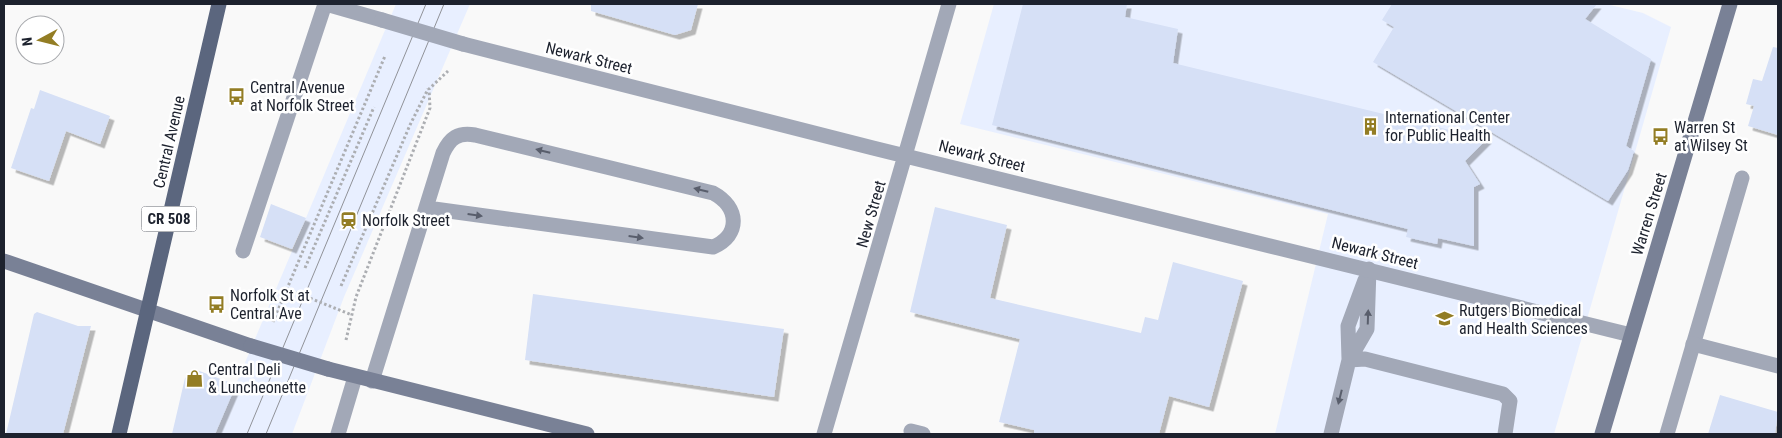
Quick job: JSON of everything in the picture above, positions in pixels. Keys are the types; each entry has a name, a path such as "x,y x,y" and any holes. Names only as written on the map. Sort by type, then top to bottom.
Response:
{"main road":[{"name":"Central Avenue","path":"118,434 219,4"},
{"name":"Warren Street","path":"1602,434 1730,4"},
{"path":"4,260 251,346 328,369 587,434"}],"street":[{"name":"Newark Street","path":"326,4 463,44 1631,335"},
{"path":"243,251 326,4"},
{"name":"New Street","path":"824,434 907,155 949,4"},
{"path":"372,381 427,208 448,142 454,137 468,134 713,194 723,199 730,206 733,216 732,230 728,238 722,243 707,246 427,208"},
{"path":"1667,434 1742,178"},
{"path":"1331,434 1349,360 1348,326 1369,269"},
{"path":"1693,344 1778,366"},
{"path":"1349,360 1365,359 1503,394 1510,401 1510,413 1505,434"},
{"path":"338,434 355,377"}],"path":[{"path":"273,322 385,56"},
{"path":"341,286 410,126 429,89 448,71"},
{"path":"346,340 356,297 430,108 429,89"},
{"path":"305,268 374,107"},
{"path":"334,179 341,183"},
{"path":"287,289 352,315"}],"shaded area":[{"path":"396,4 470,4 344,297 292,434 215,434"},
{"name":"Rutgers Biomedical and Health Sciences","path":"994,4 1606,4 1643,13 1671,27 1554,434 1275,434 1328,214 960,124"}],"building":[{"path":"591,4 698,4 691,30 675,35 591,11"},
{"name":"International Center for Public Health","path":"1023,4 1127,4 1125,17 1178,29 1173,63 1487,139 1465,161 1480,184 1474,187 1474,246 1438,238 1437,244 1406,237 1408,229 992,125"},
{"path":"1392,4 1597,4 1585,19 1651,59 1626,146 1634,151 1628,170 1608,201 1373,62 1394,27 1382,20"},
{"path":"1773,47 1778,48 1778,135 1748,126 1754,106 1746,104 1753,79 1762,81"},
{"path":"40,90 110,116 100,144 66,131 49,181 11,168 31,108 34,109"},
{"path":"271,204 306,218 292,249 260,237"},
{"path":"935,207 1007,225 990,298 1141,333 1145,317 1158,320 1173,262 1243,281 1209,407 1169,396 1159,434 1034,434 1034,430 999,422 1020,339 910,312"},
{"path":"533,294 784,329 774,397 525,360"},
{"path":"37,312 78,326 91,326 63,434 6,434 34,314"},
{"path":"197,370 236,385 215,434 172,434 185,378"},
{"path":"1720,395 1778,412 1775,434 1708,434"}],"tram line":[{"path":"247,434 426,4"},
{"path":"266,434 444,4"}],"place":[{"name":"Central Avenue at Norfolk Street","path":"236,96"},
{"name":"International Center for Public Health","path":"1371,126"},
{"name":"Warren St at Wilsey St","path":"1660,136"},
{"name":"Norfolk Street","path":"348,220"},
{"name":"Norfolk St at Central Ave","path":"216,304"},
{"name":"Rutgers Biomedical and Health Sciences","path":"1445,319"},
{"name":"Central Deli & Luncheonette","path":"194,378"}]}
